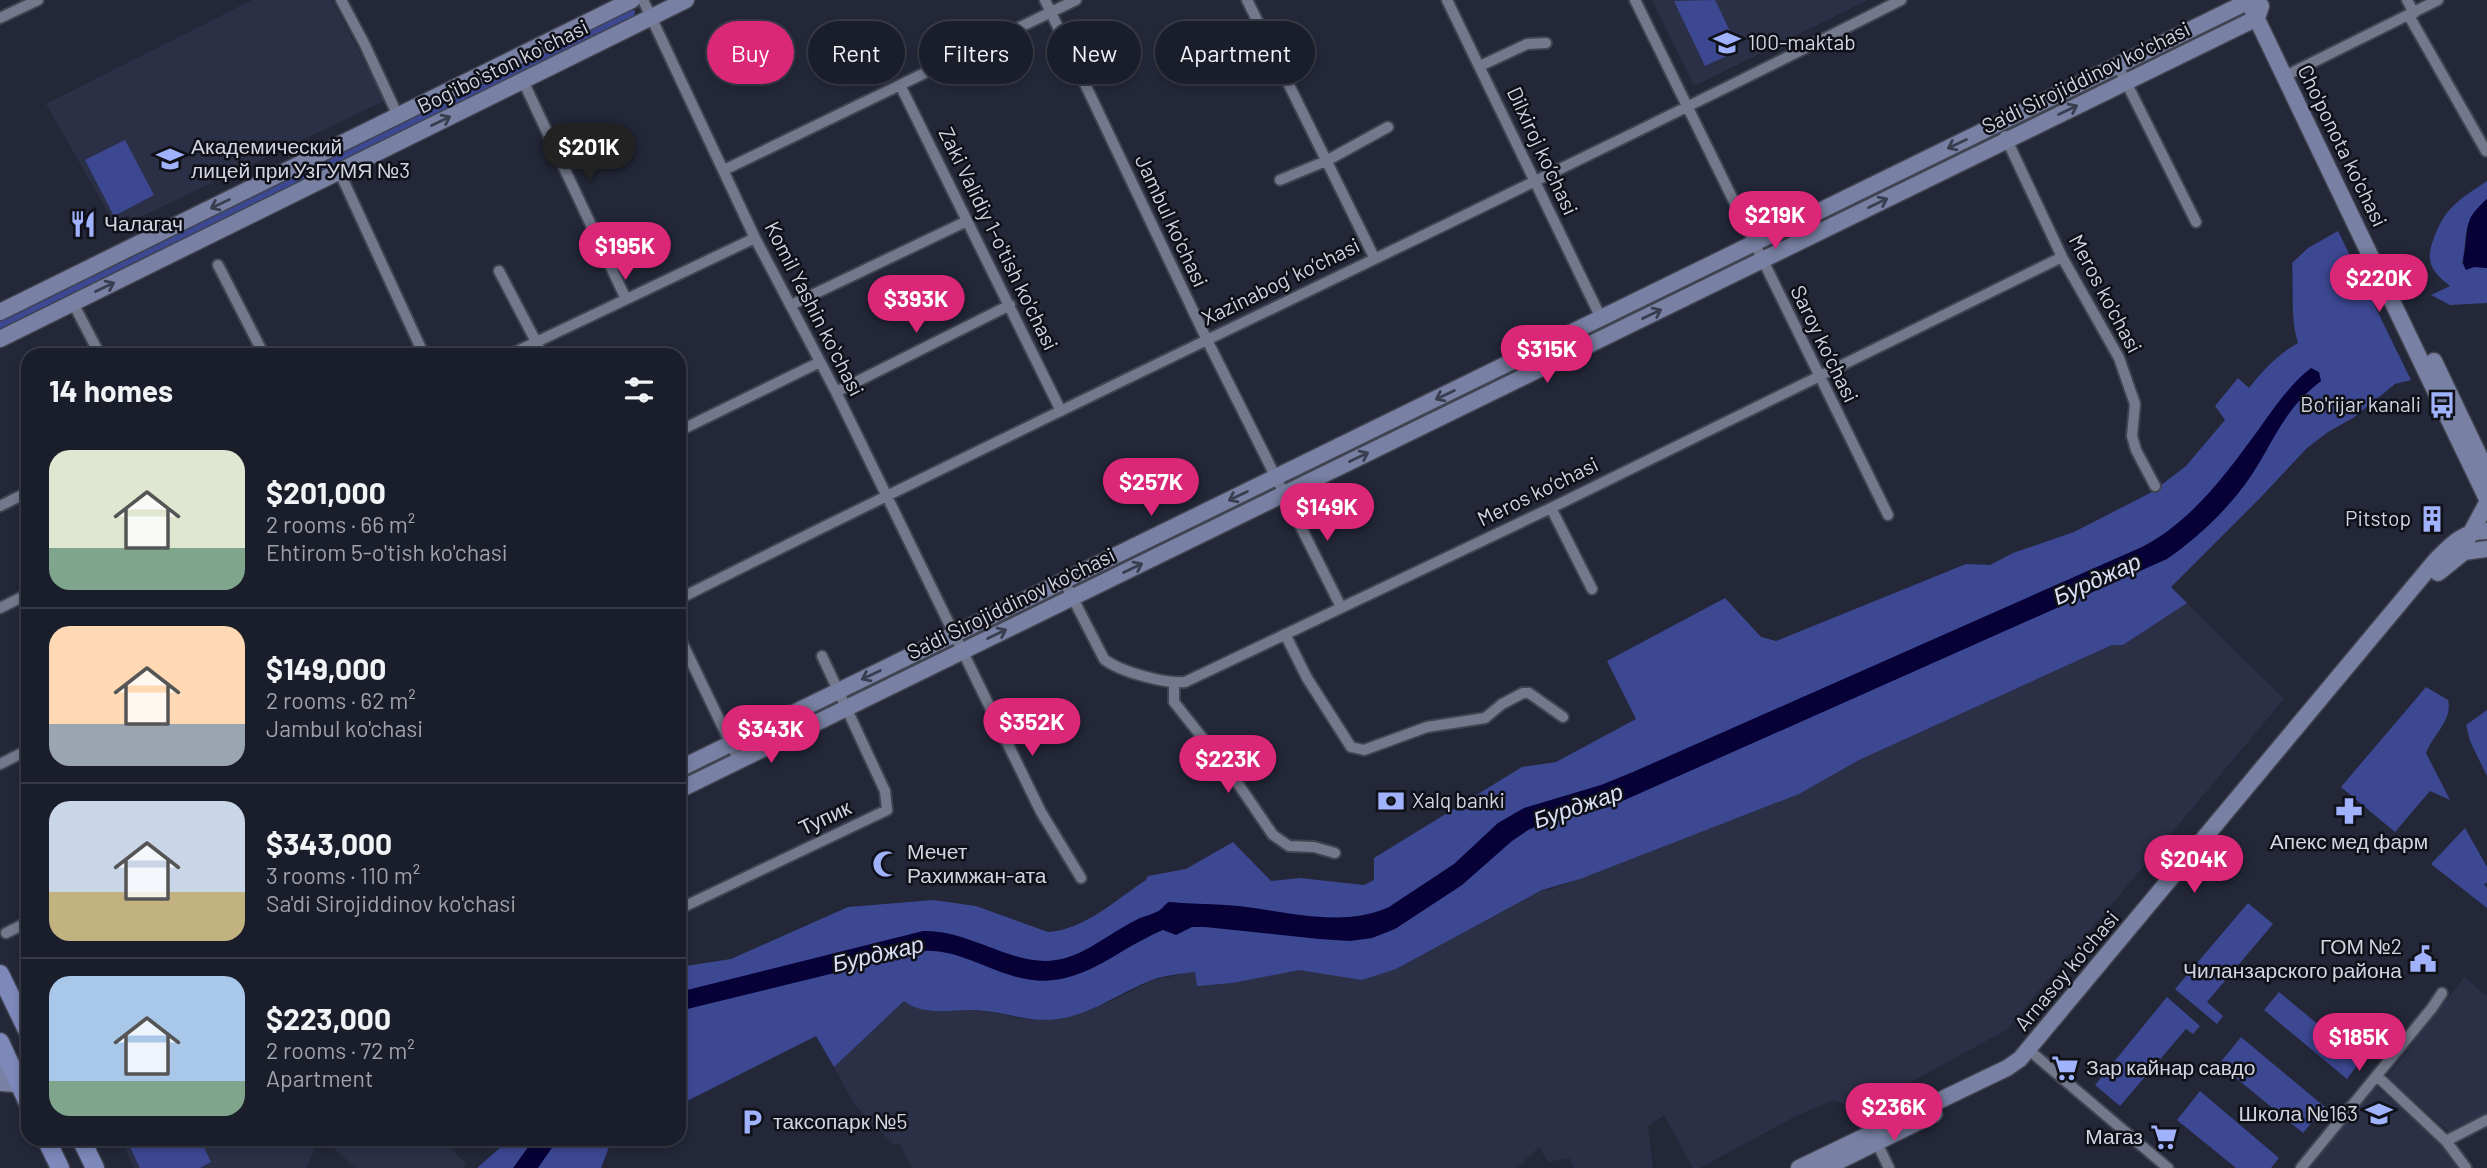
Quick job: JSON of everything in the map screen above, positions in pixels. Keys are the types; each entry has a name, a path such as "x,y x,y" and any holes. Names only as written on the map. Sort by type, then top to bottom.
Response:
{"main road":[{"path":"0,974 21,1018"},
{"path":"1,1046 19,1085"},
{"path":"49,1146 60,1168"},
{"path":"84,1146 95,1168"}],"street":[{"path":"0,19 38,0"},
{"path":"341,0 365,43 398,116"},
{"name":"Bogʻiboʻston koʻchasi","path":"0,313 632,0"},
{"name":"Komil Yashin koʻchasi","path":"643,0 755,238 836,392 1041,812 1081,878"},
{"name":"Bogʻiboʻston koʻchasi","path":"0,339 686,0"},
{"name":"Jambul ko'chasi","path":"1045,0 1206,340 1341,607"},
{"path":"724,170 1076,0"},
{"path":"1247,0 1374,257"},
{"name":"Dilxiroj ko‘chasi","path":"1447,0 1601,318"},
{"name":"Saroy ko‘chasi","path":"1635,0 1888,515"},
{"name":"Xazinabog‘ ko‘chasi","path":"686,595 885,495 1687,108 1900,0"},
{"path":"2407,0 2412,15 2486,151"},
{"path":"2289,74 2438,0"},
{"name":"Sa'di Sirojiddinov ko'chasi","path":"686,766 2118,66 2255,5"},
{"name":"Sa'di Sirojiddinov ko'chasi","path":"686,787 2126,82 2255,5"},
{"name":"Cho'ponota ko'chasi","path":"2255,5 2409,323 2487,501"},
{"path":"1480,66 1527,44 1546,43"},
{"path":"2118,66 2196,222"},
{"path":"523,80 626,299"},
{"name":"Zaki Validiy 1-o'tish ko'chasi","path":"900,85 1061,411"},
{"name":"Meros ko'chasi","path":"1999,124 2062,257 2119,358 2135,404 2132,436 2136,450 2155,486"},
{"path":"1280,180 1326,161 1388,127"},
{"path":"313,158 323,179"},
{"path":"339,172 421,348"},
{"path":"791,305 967,221"},
{"path":"524,348 755,238"},
{"name":"Meros ko‘chasi","path":"1174,684 1185,682 1551,508 2062,257"},
{"path":"219,265 260,348"},
{"path":"499,271 539,348"},
{"path":"73,303 96,348"},
{"path":"836,392 1010,305"},
{"name":"Cho'ponota ko'chasi","path":"2409,323 2483,453 2487,472"},
{"path":"686,427 820,362"},
{"path":"0,506 21,496"},
{"name":"Arnasoy ko'chasi","path":"1799,1168 1874,1138 2017,1074 2032,1052 2201,850 2417,597 2479,532 2487,501"},
{"path":"1551,508 1592,589"},
{"name":"Arnasoy ko'chasi","path":"2201,850 2435,561 2451,546 2479,532"},
{"path":"2458,555 2471,550 2487,549"},
{"path":"1064,581 1104,659 1112,666 1174,684 1174,702 1205,741 1213,747 1273,835 1289,846 1314,847 1335,853"},
{"path":"1,605 21,597"},
{"path":"1285,634 1325,707 1351,747 1359,750 1427,727 1485,718 1502,704 1523,693 1529,693 1563,717"},
{"path":"686,651 739,761"},
{"path":"822,656 848,707"},
{"name":"Тупик","path":"686,906 887,810 885,791 848,707"},
{"path":"0,764 21,754"},
{"path":"6,933 21,926"},
{"path":"2301,1168 2442,993"},
{"path":"2032,1052 2168,1168"},
{"path":"2377,1076 2446,1141 2466,1168"},
{"path":"2446,1141 2487,1120"},
{"path":"1874,1138 1889,1168"},
{"name":"Arnasoy ko'chasi","path":"1825,1168 1874,1138"}],"shaded area":[{"name":"Академический лицей при УзГУМЯ №3","path":"252,0 332,0 384,101 132,221 129,215 114,223 46,104"},
{"name":"100-maktab","path":"1652,0 1867,0 1694,86"},
{"path":"1715,0 1739,50 1705,66 1674,1"},
{"path":"630,8 635,11 634,17 0,329 0,319"},
{"path":"1991,136 1993,140 1776,246 1774,242"},
{"path":"125,140 154,195 114,216 85,160"},
{"path":"2487,181 2487,199 2469,222 2462,264 2487,268 2487,303 2450,305 2431,295 2450,286 2433,269 2430,258 2432,244 2450,209"},
{"path":"2338,231 2411,380 2395,384 2353,418 2307,448 2171,587 2187,603 2123,645 2112,645 1859,760 1799,794 1580,879 1542,890 1396,969 1362,980 1299,970 1232,983 1197,986 1195,972 1157,978 1083,1012 1048,1020 977,1010 930,1011 904,1001 834,1067 816,1036 686,1101 686,966 731,959 848,907 933,900 976,906 1048,932 1061,930 1100,912 1148,876 1186,869 1233,842 1271,881 1300,878 1364,885 1374,880 1374,858 1522,767 1556,762 1636,719 1607,661 1725,598 1761,637 1776,641 1966,564 1990,565 2013,553 2074,532 2152,492 2186,466 2225,420 2215,406 2238,378 2249,388 2271,363 2298,343 2293,314 2292,263 2308,248"},
{"path":"1746,255 1749,261 1300,480 1298,475"},
{"path":"2187,603 2284,699 2006,1030 1860,1110 1833,1100 1796,1116 1700,1168 1693,1168 1664,1115 1648,1126 1653,1168 1575,1168 1569,1158 1548,1162 1539,1147 1517,1168 912,1168 899,1143 894,1145 854,1104 834,1067 904,1001 927,1011 978,1010 1030,1020 1059,1019 1112,1001 1153,980 1195,972 1197,986 1299,970 1396,969 1543,890 1553,889 1799,794 1859,760 2112,645 2123,645"},
{"path":"2426,687 2448,700 2448,714 2426,753 2450,800 2430,791 2395,832 2341,787"},
{"path":"2487,710 2487,776 2470,741 2466,725"},
{"path":"2465,828 2487,867 2487,883 2484,884 2487,888 2487,908 2431,864"},
{"path":"2248,903 2273,924 2207,1002 2223,1016 2217,1024 2175,989"},
{"path":"2464,977 2487,996 2487,1113 2450,1133 2387,1077"},
{"path":"2279,992 2361,1060 2347,1079 2264,1010"},
{"path":"2167,997 2200,1026 2193,1034 2186,1029 2120,1106 2095,1085"},
{"path":"2241,1037 2325,1107 2303,1133 2219,1064"},
{"name":"Школа №163","path":"2375,1085 2441,1144 2459,1168 2306,1168"},
{"path":"2200,1091 2279,1158 2271,1168 2236,1168 2177,1120"},
{"path":"123,1146 317,1146 306,1168 134,1168"},
{"path":"129,1146 203,1146 211,1162 200,1168 140,1168"},
{"path":"448,1146 466,1163 463,1168 355,1168 333,1147"},
{"path":"502,1146 609,1146 601,1168 477,1168"}],"water":[{"path":"2487,199 2487,268 2474,267 2466,270 2463,260 2469,221"},
{"name":"Бурджар","path":"2311,368 2319,372 2321,381 2289,414 2251,476 2233,499 2191,541 2167,559 1609,807 1547,822 1528,830 1462,885 1395,929 1372,938 1350,941 1319,939 1205,927 1192,927 1176,935 1163,930 1092,968 1056,980 1013,976 958,956 924,951 686,1009 686,990 923,931 946,933 1012,955 1049,961 1078,953 1136,920 1159,911 1169,902 1239,906 1315,917 1353,917 1389,907 1454,864 1498,823 1524,808 1601,785 1633,772 2142,547 2177,524 2207,495 2296,381"},
{"path":"529,1146 553,1146 538,1168 513,1168"}],"place":[{"name":"100-maktab","path":"1727,43"},
{"name":"Академический лицей при УзГУМЯ №3","path":"170,159"},
{"name":"Чалагач","path":"83,224"},
{"name":"Bo'rijar kanali","path":"2442,405"},
{"name":"Pitstop","path":"2432,519"},
{"name":"Xalq banki","path":"1391,801"},
{"name":"Апекс мед фарм","path":"2349,811"},
{"name":"Мечет Рахимжан-ата","path":"886,864"},
{"name":"ГОМ №2 Чиланзарского района","path":"2423,959"},
{"name":"Зар кайнар савдо","path":"2065,1068"},
{"name":"Школа №163","path":"2379,1114"},
{"name":"таксопарк №5","path":"752,1122"},
{"name":"Магаз","path":"2164,1137"}]}
